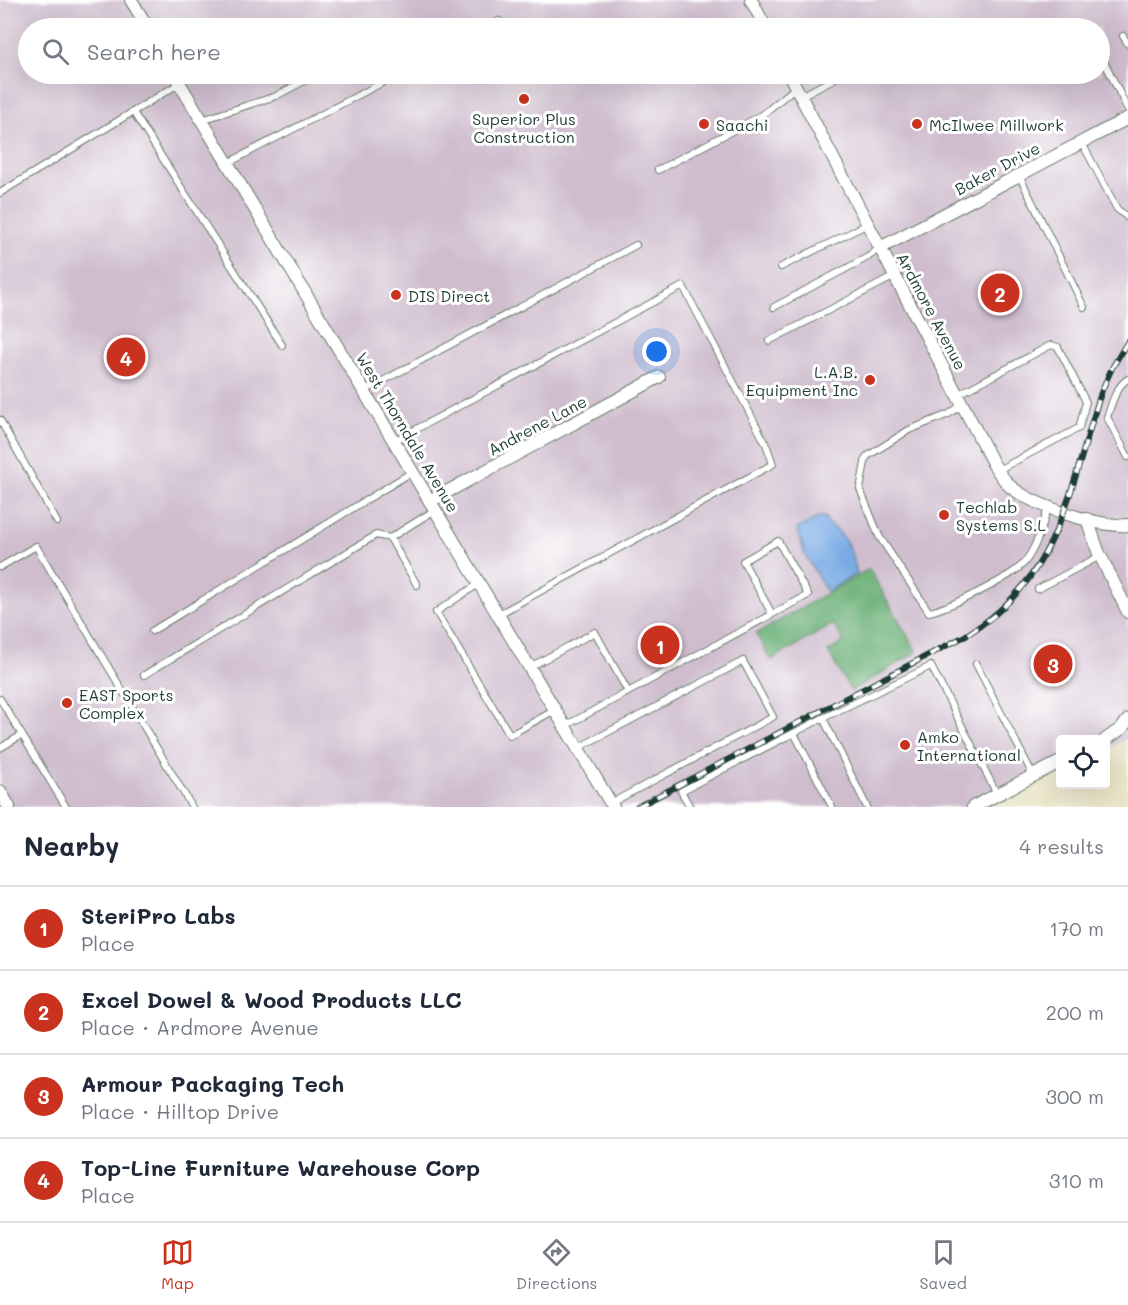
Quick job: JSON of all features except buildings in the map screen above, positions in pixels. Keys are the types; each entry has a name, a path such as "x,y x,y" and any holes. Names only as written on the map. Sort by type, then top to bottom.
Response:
{"street":[{"path":"130,0 142,18"},
{"path":"751,0 761,18"},
{"name":"West Thorndale Avenue","path":"181,84 612,805"},
{"name":"Ardmore Avenue","path":"795,84 960,400 1008,485 1024,497 1048,508 1087,519 1128,525"},
{"name":"Baker Drive","path":"880,248 1128,118"},
{"name":"Andrene Lane","path":"432,506 659,377"},
{"path":"1087,519 1100,555 1128,612"},
{"path":"1110,736 1122,728 1128,720"},
{"path":"973,807 1056,764"},
{"path":"0,791 9,807"}],"lane":[{"path":"1124,36 1128,44"},
{"path":"1110,73 1128,110"},
{"path":"0,193 133,112 169,84"},
{"path":"202,120 276,96 298,84"},
{"path":"228,163 380,84"},
{"path":"658,170 762,115 799,91 817,84"},
{"path":"133,112 282,345"},
{"path":"1082,143 1117,209 1128,218"},
{"path":"1019,175 1084,308"},
{"path":"781,267 868,224"},
{"path":"364,391 636,245"},
{"path":"774,307 868,257 880,248"},
{"path":"769,341 895,276"},
{"path":"394,441 683,286 766,444 773,464 499,614"},
{"path":"998,470 1079,428 1086,402 1058,346 1051,345 960,400 949,414 909,430 866,457 860,489 879,536 929,612 949,607 1008,575 1023,563 1036,543 1048,508"},
{"path":"1128,379 1124,381 1114,396 1107,417 1128,457"},
{"path":"0,420 57,522"},
{"path":"152,631 412,471"},
{"path":"390,538 432,506"},
{"path":"144,675 376,535 390,538 417,585"},
{"path":"565,726 808,595 778,541 743,561 772,614"},
{"path":"0,567 36,546 192,807"},
{"path":"1038,589 1100,555"},
{"path":"480,583 436,612 510,735 555,710"},
{"path":"530,667 595,633 628,692"},
{"path":"578,748 743,661 773,717 612,805"},
{"path":"976,664 1034,776"},
{"path":"690,807 681,791 931,666 997,795"},
{"path":"0,699 66,807"},
{"path":"823,718 867,807"},
{"path":"794,733 832,807"},
{"path":"0,748 22,735"}],"shaded area":[{"path":"0,0 1128,0 1128,738 1110,747 1110,735 1056,735 1056,773 989,807 0,807"}],"green space":[{"path":"869,569 917,652 851,691 828,652 844,642 833,624 771,660 756,634"}],"water":[{"path":"819,517 825,517 829,525 840,533 851,552 857,573 827,592 805,555 797,529"}],"railway":[{"path":"637,807 963,637 996,614 1021,588 1041,560 1057,529 1102,390 1128,341"}],"place":[{"name":"Superior Plus Construction","path":"524,99"},
{"name":"Saachi","path":"704,124"},
{"name":"McIlwee Millwork","path":"917,124"},
{"name":"Excel Dowel & Wood Products LLC","path":"1000,293"},
{"name":"DIS Direct","path":"396,295"},
{"name":"Top-Line Furniture Warehouse Corp","path":"126,357"},
{"name":"L.A.B. Equipment Inc","path":"870,380"},
{"name":"Techlab Systems S.L","path":"944,515"},
{"name":"SteriPro Labs","path":"660,645"},
{"name":"Armour Packaging Tech","path":"1053,664"},
{"name":"EAST Sports Complex","path":"67,703"},
{"name":"Amko International","path":"905,745"}]}
